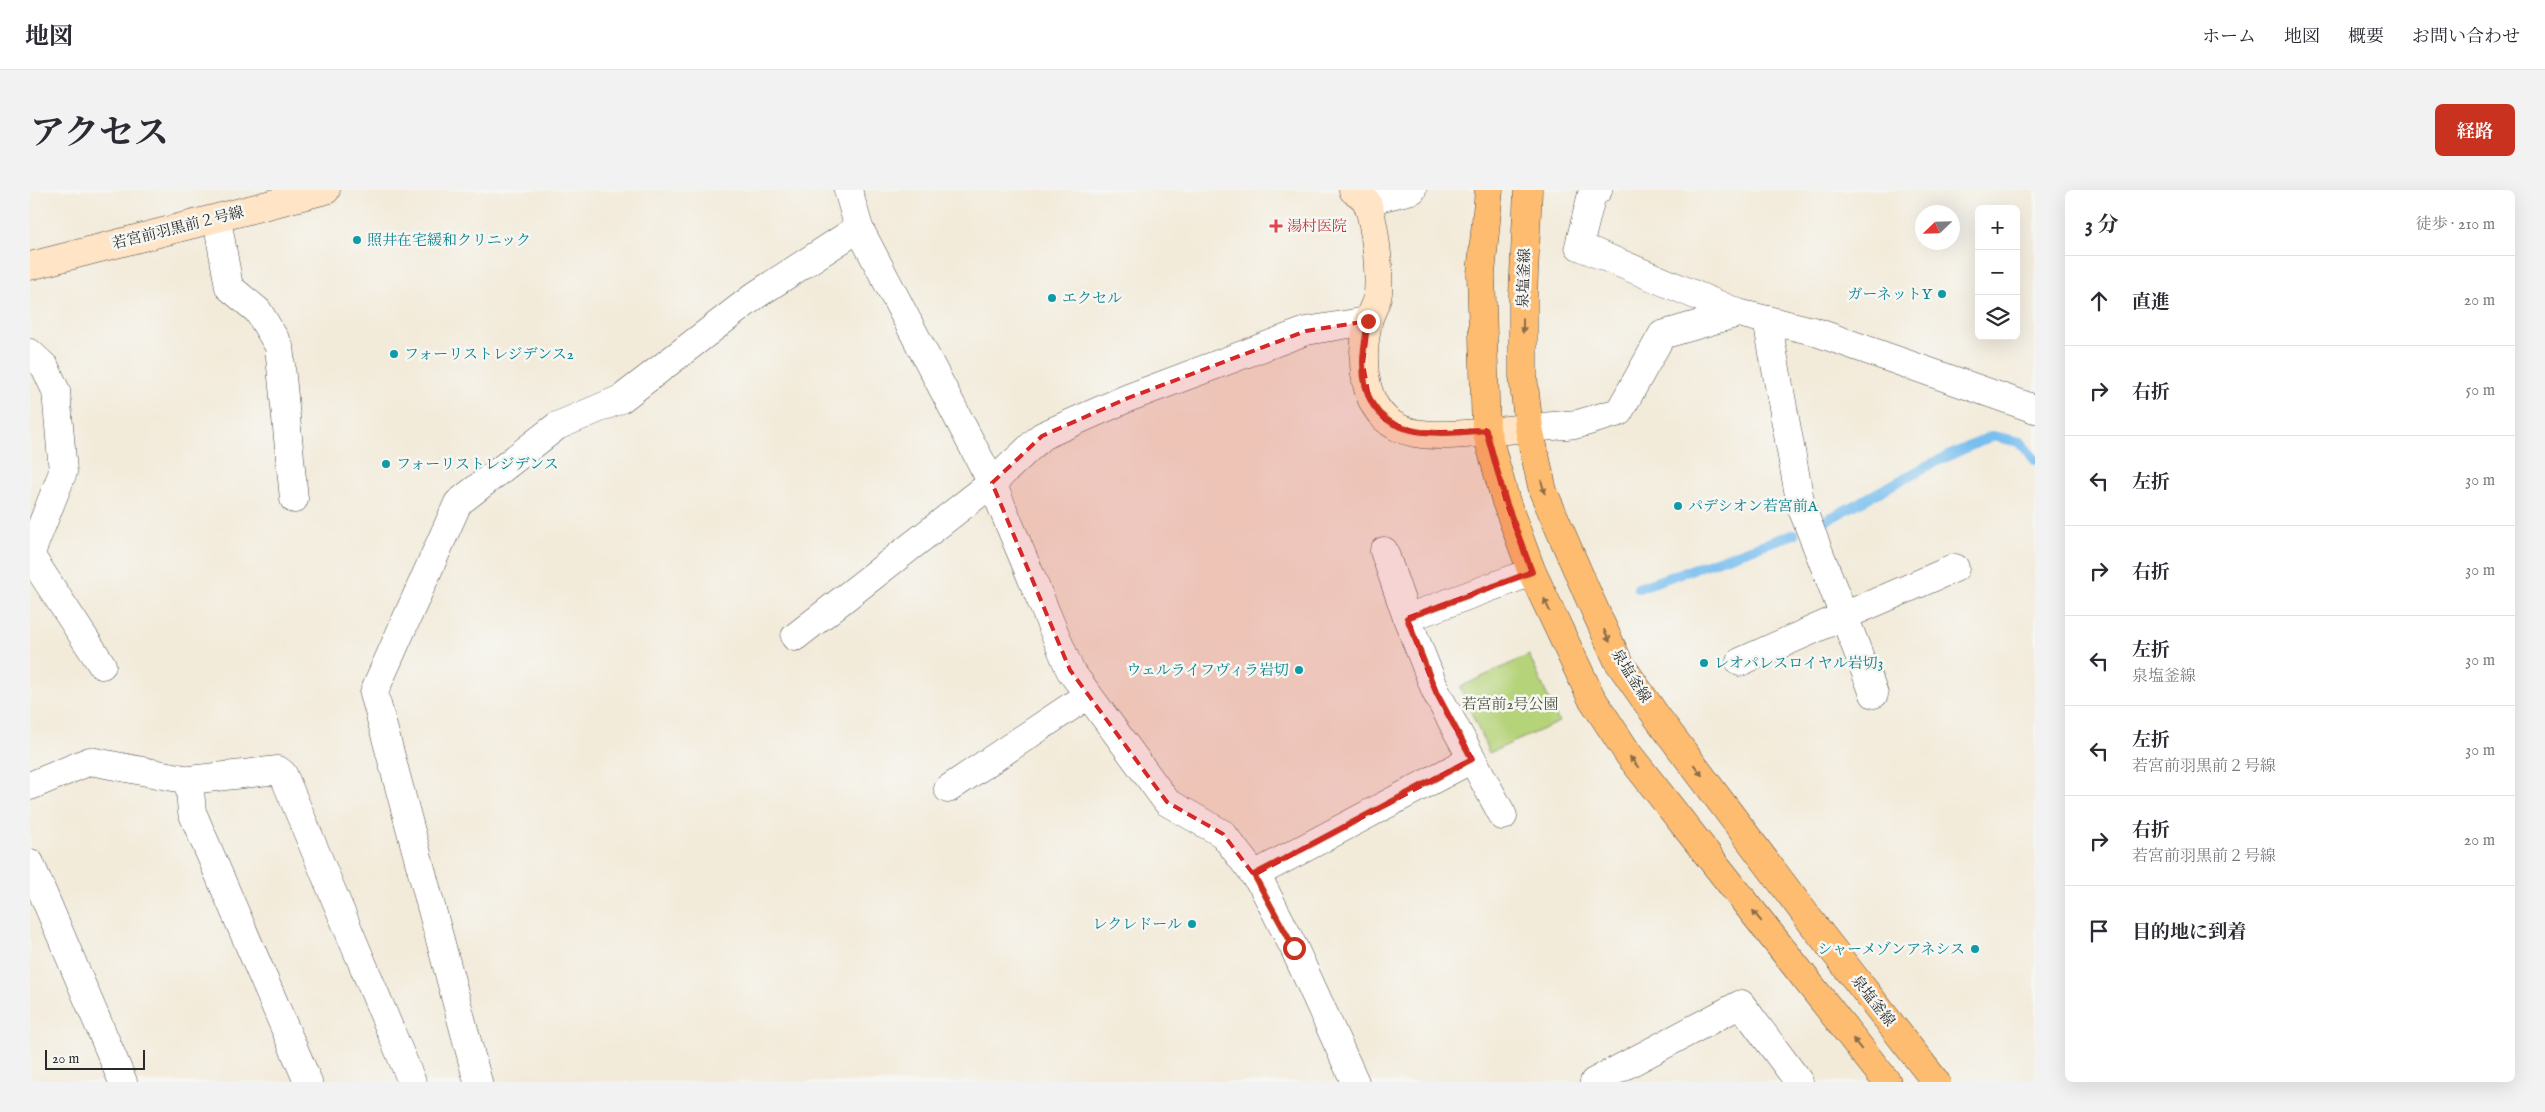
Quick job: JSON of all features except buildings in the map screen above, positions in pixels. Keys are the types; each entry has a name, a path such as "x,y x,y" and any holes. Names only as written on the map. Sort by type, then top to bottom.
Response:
{"main road":[{"path":"1489,190 1481,274 1486,430 1506,502 1532,572 1591,697 1628,755 1888,1082"},
{"name":"泉塩釜線","path":"1528,190 1522,295 1523,376 1529,428 1543,490 1618,661 1657,717 1812,923 1936,1082"}],"street":[{"name":"若宮前羽黒前２号線","path":"30,266 326,190"},
{"path":"848,190 859,228 992,482 1070,670 1167,802 1223,834 1254,875 1294,948 1355,1082"},
{"path":"1412,190 1360,196 1376,247 1378,295 1368,321 1363,364 1369,397 1385,420 1414,433 1449,434 1578,424 1619,412 1662,335 1738,313"},
{"path":"1598,190 1592,194 1579,246 1738,313 1813,331 2035,409"},
{"path":"217,219 229,287 258,311 279,346 294,499"},
{"path":"478,1082 374,693 458,503 557,426 621,399 756,295 859,228"},
{"path":"1767,320 1801,506 1874,694"},
{"path":"795,637 992,482 1042,436 1128,398 1306,331 1368,321"},
{"path":"30,353 45,367 56,391 63,472 30,555 102,665"},
{"path":"1384,550 1407,618 1436,692 1503,816"},
{"path":"1740,662 1955,568"},
{"path":"1407,618 1532,572"},
{"path":"948,788 1088,695"},
{"path":"1254,875 1472,759"},
{"path":"30,786 90,761 189,780 278,770 283,774 412,1082"},
{"path":"189,780 192,812 308,1082"},
{"path":"30,864 123,1082"},
{"path":"1594,1082 1741,1004 1799,1082"}],"highlighted area":[{"path":"1368,321 1363,364 1369,397 1385,420 1415,433 1486,430 1506,502 1532,572 1407,618 1436,692 1472,759 1254,875 1223,834 1167,802 1070,670 992,483 1042,436 1128,398 1306,331"}],"green space":[{"name":"若宮前2号公園","path":"1529,655 1559,722 1489,753 1460,687"}],"waterway":[{"path":"1823,522 1933,463 1992,436 2020,442 2035,460"},
{"path":"1638,588 1794,534"}],"place":[{"name":"湯村医院","path":"1276,226"},
{"name":"照井在宅緩和クリニック","path":"357,240"},
{"name":"ガーネットY","path":"1942,294"},
{"name":"エクセル","path":"1052,298"},
{"name":"フォーリストレジデンス2","path":"394,354"},
{"name":"フォーリストレジデンス","path":"386,464"},
{"name":"パデシオン若宮前A","path":"1678,506"},
{"name":"レオパレスロイヤル岩切3","path":"1704,663"},
{"name":"ウェルライフヴィラ岩切","path":"1299,670"},
{"name":"レクレドール","path":"1192,924"},
{"name":"シャーメゾンアネシス","path":"1975,949"}],"route":[{"path":"1294,948 1262,885 1254,875 1472,759 1436,692 1407,618 1532,572 1506,502 1486,430 1449,434 1414,433 1385,420 1369,397 1363,364 1368,321"}]}
